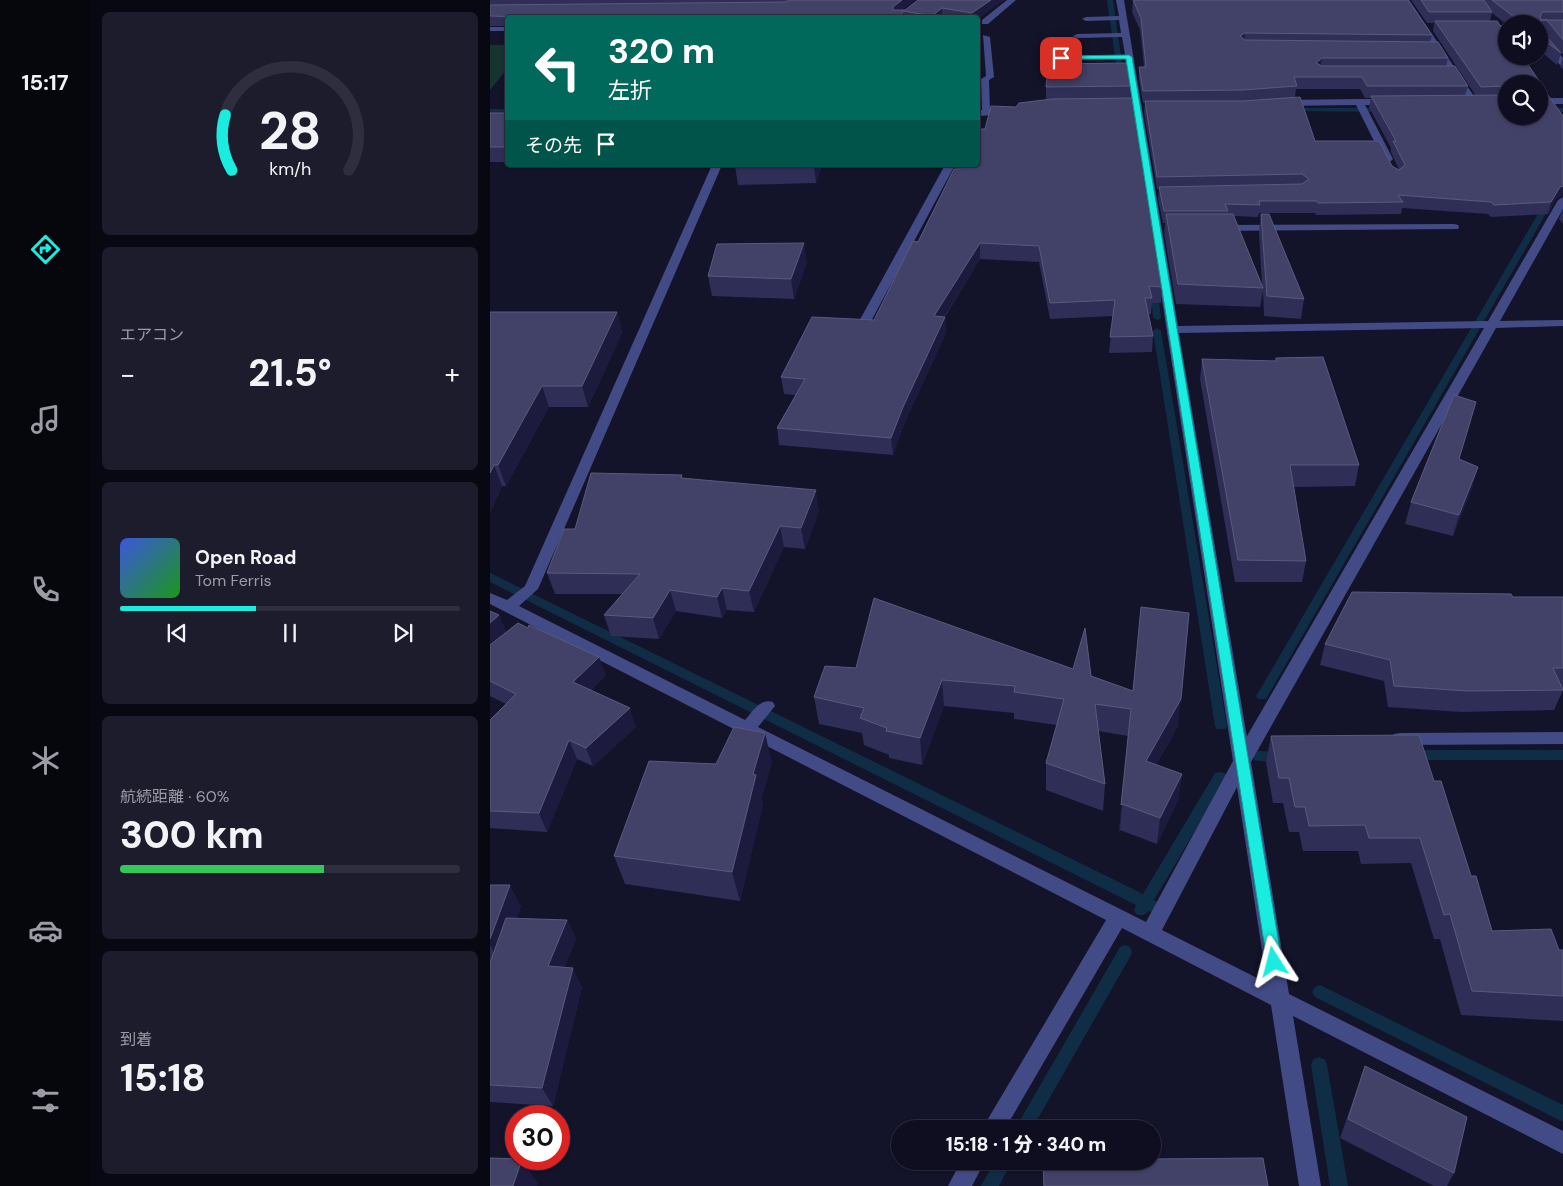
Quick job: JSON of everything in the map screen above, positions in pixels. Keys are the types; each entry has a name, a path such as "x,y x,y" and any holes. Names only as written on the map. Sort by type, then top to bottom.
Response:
{"street":[{"path":"985,22 1012,0"},
{"path":"1120,0 1137,108 1162,228 1173,330 1310,1186"},
{"path":"1405,0 1474,102"},
{"path":"1086,19 1123,18"},
{"path":"1424,27 1433,27"},
{"path":"1470,27 1498,27"},
{"path":"490,29 505,29"},
{"path":"1077,36 1126,35"},
{"path":"986,37 990,77 984,79 980,113 1014,111"},
{"path":"1548,46 1563,63"},
{"path":"1429,50 1439,50"},
{"path":"1044,58 1129,57"},
{"path":"1446,74 1455,74"},
{"path":"1548,101 1563,101"},
{"path":"1359,102 1392,168"},
{"path":"1268,104 1398,102"},
{"path":"512,604 531,589 716,167"},
{"path":"864,325 949,167"},
{"path":"1150,933 1253,740 1490,323 1561,206"},
{"path":"1206,228 1454,227"},
{"path":"1173,330 1563,323"},
{"path":"490,598 512,604 536,622 750,724 1118,917 1563,1143"},
{"path":"520,634 536,622"},
{"path":"750,724 767,706"},
{"path":"1383,739 1563,738"},
{"path":"1253,740 1273,740"},
{"path":"998,1120 1118,917"},
{"path":"959,1186 969,1170"}],"green space":[{"path":"490,45 505,45 505,71 490,90"}],"building":[{"path":"789,0 902,0 893,7 893,10 905,10 918,0 991,0 972,13 942,8 933,15 903,11 901,15 490,16 490,5 785,2"},
{"path":"1133,0 1408,0 1432,35 1245,33 1240,36 1245,40 1438,42 1448,58 1322,58 1316,63 1322,66 1455,66 1468,86 1367,86 1362,77 1294,77 1297,86 1243,90 1143,91 1139,67 1146,67 1141,18"},
{"path":"1421,0 1484,0 1492,12 1429,12"},
{"path":"1492,0 1563,0 1563,12 1542,12 1541,15 1511,15"},
{"path":"1548,20 1563,20 1563,40 1548,21"},
{"path":"1435,21 1497,21 1498,65 1528,65 1535,75 1498,75 1498,86 1481,87"},
{"path":"1548,38 1561,53 1548,43"},
{"path":"1127,63 1131,86 1046,87 1048,64"},
{"path":"1498,95 1498,125 1548,125 1548,95 1563,116 1563,186 1560,187 1551,202 1494,205 1491,202 1398,195 1403,202 1318,203 1317,201 1259,201 1260,205 1225,204 1228,211 1164,211 1159,187 1302,184 1309,179 1302,174 1157,177 1145,101 1243,101 1300,97 1315,141 1379,141 1392,166 1399,170 1405,165 1393,141 1396,141 1371,96"},
{"path":"1132,98 1162,287 1149,286 1152,298 1145,298 1153,336 1110,337 1115,300 1050,303 1039,246 980,243 934,316 945,317 903,407 891,438 777,428 805,379 781,377 812,317 874,320 913,241 918,242 954,169 959,167 980,167 980,129 985,129 991,106 1016,107 1019,103 1052,99"},
{"path":"490,113 505,113 505,147 490,147"},
{"path":"1166,214 1233,214 1263,288 1178,284"},
{"path":"1261,214 1269,214 1304,299 1267,296"},
{"path":"804,243 791,279 708,276 717,244"},
{"path":"490,312 617,312 582,386 542,386 498,465 494,465 490,473"},
{"path":"1323,357 1359,465 1290,465 1306,561 1238,560 1202,359 1276,361 1276,358"},
{"path":"1454,395 1476,402 1459,459 1478,467 1459,515 1411,502"},
{"path":"591,473 682,475 681,478 816,490 801,528 780,526 749,591 722,588 717,597 670,590 653,618 604,615 640,574 547,573 564,529 575,529"},
{"path":"1352,592 1511,594 1513,597 1563,597 1563,668 1553,668 1563,690 1468,691 1394,686 1390,660 1325,644"},
{"path":"874,598 1073,669 1085,628 1091,676 1133,691 1141,607 1189,613 1181,699 1146,761 1182,774 1160,818 1121,805 1131,709 1095,704 1105,784 1046,763 1064,699 1014,692 1015,686 942,680 920,738 886,731 887,728 860,718 864,708 814,697 825,666 856,668"},
{"path":"490,611 499,615 490,623"},
{"path":"518,623 528,628 529,625 599,657 573,682 630,708 586,748 569,740 539,813 490,811 490,720 516,694 490,681 490,645"},
{"path":"734,727 765,733 753,774 756,775 732,872 614,856 649,761 716,764"},
{"path":"1419,735 1434,781 1441,781 1471,876 1476,876 1492,931 1551,929 1559,950 1563,950 1563,996 1472,991 1450,914 1444,915 1420,838 1369,838 1365,825 1309,826 1305,807 1295,807 1289,778 1279,778 1271,736"},
{"path":"490,885 510,885 490,939"},
{"path":"506,918 567,920 548,966 573,968 542,1088 490,1085 490,963"},
{"path":"1365,1066 1467,1117 1454,1173 1348,1119"},
{"path":"490,1158 505,1158 505,1170 518,1170 513,1186 490,1186"},
{"path":"1263,1158 1268,1186 1044,1186 1043,1170 1161,1170 1161,1159"}],"waterway":[{"path":"1110,0 1121,77"},
{"path":"1299,110 1385,110"},
{"path":"1548,110 1563,110"},
{"path":"490,111 505,111"},
{"path":"1262,696 1563,178"},
{"path":"1153,287 1157,317"},
{"path":"1157,331 1221,726"},
{"path":"490,577 1145,903"},
{"path":"1412,755 1563,755"},
{"path":"1259,756 1281,756"},
{"path":"1145,903 1220,777"},
{"path":"1141,910 1145,903"},
{"path":"1145,903 1154,907"},
{"path":"1028,1120 1125,952"},
{"path":"1320,992 1563,1114"},
{"path":"1319,1065 1339,1186"},
{"path":"990,1186 999,1170"}],"route":[{"path":"1061,58 1129,57 1274,962"}]}
